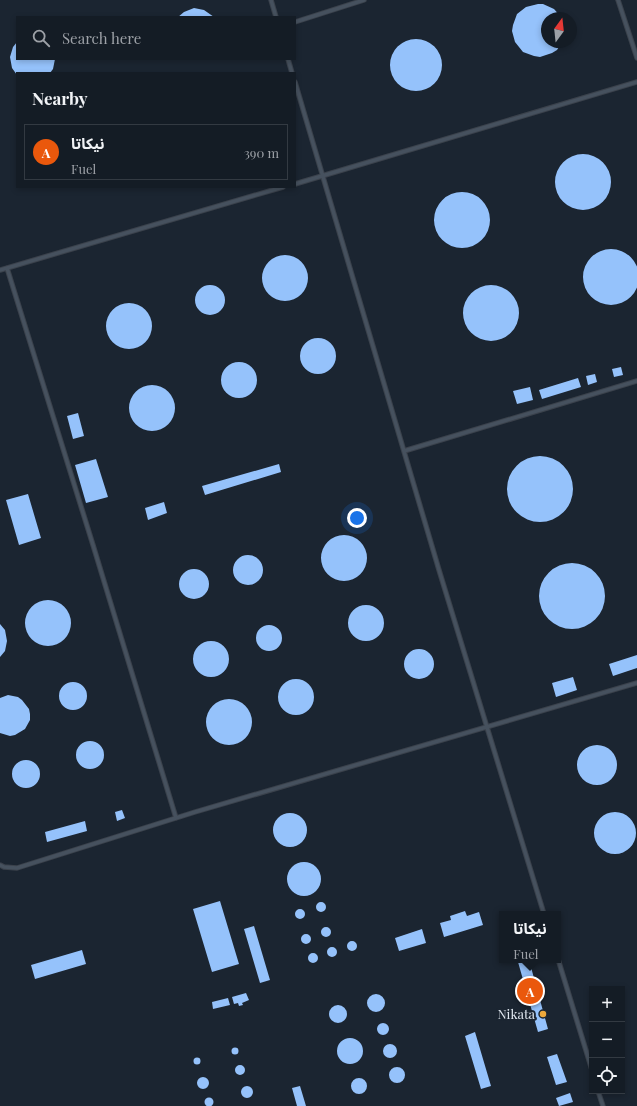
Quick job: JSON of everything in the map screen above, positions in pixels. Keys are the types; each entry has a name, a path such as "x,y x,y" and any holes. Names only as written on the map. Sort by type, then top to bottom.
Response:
{"lane":[{"path":"271,0 276,16"},
{"path":"296,22 364,0"},
{"path":"618,0 637,58"},
{"path":"288,60 292,72"},
{"path":"296,184 637,82"},
{"path":"296,85 404,451 543,911"},
{"path":"0,270 280,188"},
{"path":"6,268 93,545 176,818"},
{"path":"404,451 637,380"},
{"path":"0,865 4,867 16,868 176,818 637,683"},
{"path":"559,963 589,1060"},
{"path":"599,1094 603,1106"}],"building":[{"path":"543,4 554,9 557,12 541,12 541,48 558,48 557,50 540,57 534,56 523,52 515,42 512,31 513,25 517,14 526,7"},
{"path":"194,8 204,10 213,16 179,16 184,12"},
{"path":"411,39 421,39 435,46 442,60 442,70 435,84 421,91 411,91 401,87 394,80 390,70 390,60 394,50 401,43"},
{"path":"16,43 16,60 55,60 53,69 51,72 16,72 16,74 12,68 10,57 13,47"},
{"path":"578,154 588,154 603,162 609,171 611,182 609,193 603,202 588,210 578,210 567,205 560,198 555,187 555,177 560,166 567,159"},
{"path":"457,192 467,192 482,200 488,209 490,220 488,231 482,240 467,248 457,248 446,243 439,236 434,225 434,215 439,204 446,197"},
{"path":"611,249 622,251 631,257 637,266 637,288 631,297 622,303 611,305 600,303 591,297 585,288 583,277 585,266 591,257 600,251"},
{"path":"285,255 298,259 304,265 308,278 304,291 298,297 285,301 272,297 266,291 262,278 266,265 272,259"},
{"path":"210,285 221,289 225,300 221,311 210,315 199,311 195,300 199,289"},
{"path":"486,285 496,285 511,293 517,302 519,313 517,324 511,333 496,341 486,341 475,336 468,329 463,318 463,308 468,297 475,290"},
{"path":"129,303 142,307 148,313 152,326 148,339 142,345 129,349 116,345 110,339 106,326 110,313 116,307"},
{"path":"318,338 331,343 336,356 331,369 318,374 305,369 300,356 305,343"},
{"path":"239,362 252,367 257,380 252,393 239,398 226,393 221,380 226,367"},
{"path":"621,367 623,375 614,377 612,369"},
{"path":"595,374 597,382 588,385 586,376"},
{"path":"578,378 581,387 542,399 539,390"},
{"path":"152,385 165,389 171,395 175,408 171,421 165,427 152,431 139,427 133,421 129,408 133,395 139,389"},
{"path":"530,387 533,400 517,404 513,391"},
{"path":"78,413 84,436 73,439 67,416"},
{"path":"540,456 553,459 563,466 570,476 573,489 570,502 563,512 553,519 540,522 527,519 517,512 510,502 507,489 510,476 517,466 527,459"},
{"path":"96,459 108,497 86,503 75,465"},
{"path":"279,464 281,472 205,495 202,486"},
{"path":"28,494 41,538 19,545 6,500"},
{"path":"164,502 167,513 148,520 145,508"},
{"path":"344,535 357,539 363,545 367,558 363,571 357,577 344,581 331,577 325,571 321,558 325,545 331,539"},
{"path":"248,555 259,559 263,570 259,581 248,585 237,581 233,570 237,559"},
{"path":"572,563 585,566 595,573 602,583 605,596 602,609 595,619 585,626 572,629 559,626 549,619 542,609 539,596 542,583 549,573 559,566"},
{"path":"194,569 205,573 209,584 205,595 194,599 183,595 179,584 183,573"},
{"path":"48,600 61,604 67,610 71,623 67,636 61,642 48,646 35,642 29,636 25,623 29,610 35,604"},
{"path":"366,605 379,610 384,623 379,636 366,641 353,636 348,623 353,610"},
{"path":"0,624 5,630 7,641 5,651 0,657"},
{"path":"269,625 278,629 282,638 278,647 269,651 260,647 256,638 260,629"},
{"path":"211,641 224,646 229,659 224,672 211,677 198,672 193,659 198,646"},
{"path":"419,649 430,653 434,664 430,675 419,679 408,675 404,664 408,653"},
{"path":"637,655 637,668 613,676 609,664"},
{"path":"573,677 577,690 556,697 552,683"},
{"path":"296,679 309,684 314,697 309,710 296,715 283,710 278,697 283,684"},
{"path":"73,682 79,683 83,686 86,690 86,702 83,706 79,709 73,710 67,709 63,706 60,702 59,696 60,690 63,686 67,683"},
{"path":"8,695 18,697 22,700 29,709 30,714 30,720 25,729 15,735 10,736 0,733 0,698"},
{"path":"229,699 242,703 248,709 252,722 248,735 242,741 229,745 216,741 210,735 206,722 210,709 216,703"},
{"path":"90,741 96,742 100,745 103,749 103,761 100,765 96,768 90,769 84,768 80,765 77,761 76,755 77,749 80,745 84,742"},
{"path":"601,745 608,748 614,754 617,765 616,773 608,782 601,785 593,785 586,782 578,773 577,761 580,754 589,746"},
{"path":"26,760 32,761 36,764 39,768 39,780 36,784 32,787 26,788 20,787 16,784 13,780 12,774 13,768 16,764 20,761"},
{"path":"122,810 125,818 117,821 115,812"},
{"path":"615,812 630,818 636,833 630,848 615,854 600,848 594,833 600,818"},
{"path":"290,813 302,818 307,830 302,842 290,847 278,842 273,830 278,818"},
{"path":"85,821 87,831 47,842 45,832"},
{"path":"301,862 307,862 316,867 320,873 320,885 316,891 307,896 301,896 292,891 287,882 287,876 292,867"},
{"path":"220,901 239,964 212,972 193,909"},
{"path":"321,902 326,907 321,912 316,907"},
{"path":"300,909 305,914 300,919 295,914"},
{"path":"465,911 467,916 479,912 483,925 444,937 440,923 451,920 450,916"},
{"path":"254,926 270,980 260,983 244,929"},
{"path":"326,927 331,932 326,937 321,932"},
{"path":"422,929 426,943 399,951 395,938"},
{"path":"306,934 311,939 306,944 301,939"},
{"path":"352,941 357,946 352,951 347,946"},
{"path":"332,947 337,952 332,957 327,952"},
{"path":"82,950 86,964 35,979 31,965"},
{"path":"313,953 318,958 313,963 308,958"},
{"path":"518,963 530,963 548,1029 538,1032"},
{"path":"246,993 249,1000 242,1003 243,1005 239,1006 238,1003 234,1004 232,997"},
{"path":"376,994 382,997 385,1003 382,1009 376,1012 370,1009 367,1003 370,997"},
{"path":"228,998 230,1005 213,1009 212,1002"},
{"path":"338,1005 344,1008 347,1014 344,1020 338,1023 332,1020 329,1014 332,1008"},
{"path":"381,1023 385,1023 389,1029 385,1035 381,1035 377,1031 377,1027"},
{"path":"475,1032 491,1086 481,1089 465,1036"},
{"path":"350,1038 359,1042 363,1051 359,1060 350,1064 341,1060 337,1051 341,1042"},
{"path":"387,1044 393,1044 397,1048 397,1054 393,1058 387,1058 383,1054 383,1048"},
{"path":"235,1047 238,1048 238,1054 235,1055 232,1054 231,1051 232,1048"},
{"path":"557,1054 567,1082 556,1085 547,1057"},
{"path":"197,1057 200,1058 200,1064 197,1065 194,1064 193,1061 194,1058"},
{"path":"240,1065 245,1070 240,1075 235,1070"},
{"path":"397,1067 403,1069 405,1075 403,1081 397,1083 391,1081 389,1075 391,1069"},
{"path":"201,1077 205,1077 209,1083 205,1089 201,1089 197,1085 197,1081"},
{"path":"359,1078 365,1080 367,1086 365,1092 359,1094 353,1092 351,1086 353,1080"},
{"path":"245,1086 249,1086 253,1092 249,1098 245,1098 241,1094 241,1090"},
{"path":"300,1086 306,1106 297,1106 292,1088"},
{"path":"570,1093 573,1102 559,1106 556,1098"},
{"path":"209,1097 214,1102 209,1107 204,1102"}],"place":[{"name":"نيكاتا","path":"530,991"},
{"name":"Nikata","path":"543,1014"}]}
